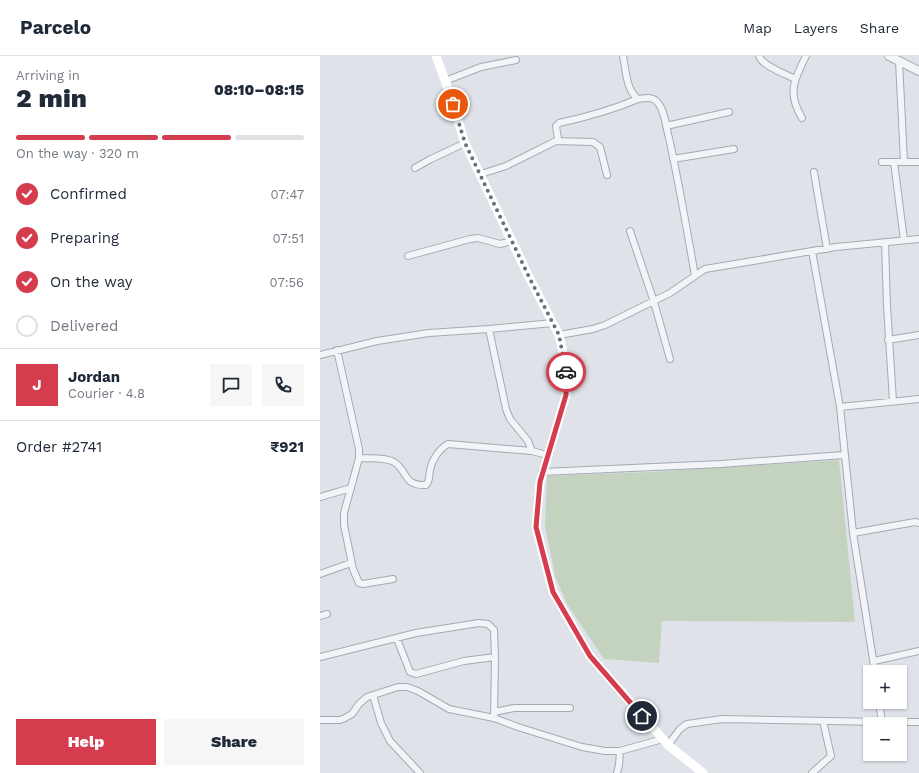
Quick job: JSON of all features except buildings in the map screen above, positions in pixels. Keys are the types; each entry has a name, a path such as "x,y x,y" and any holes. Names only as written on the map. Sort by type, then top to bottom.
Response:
{"main road":[{"path":"436,56 465,143 559,335 566,372 566,395 542,472 536,527 553,592 590,656 665,742 699,772"}],"street":[{"path":"623,56 630,88 633,95 638,99"},
{"path":"759,56 760,60 766,64 795,79"},
{"path":"802,118 797,110 793,92 795,79 806,56"},
{"path":"889,56 919,71"},
{"path":"445,81 481,68 516,60"},
{"path":"899,61 904,162"},
{"path":"556,141 558,139 556,126 559,123 590,117 638,99 655,99 659,104 666,126 674,159 695,276"},
{"path":"666,126 729,112"},
{"path":"480,174 506,166 556,141 593,142 597,144 600,147 607,175"},
{"path":"415,168 465,143"},
{"path":"674,159 734,149"},
{"path":"882,162 919,162"},
{"path":"894,162 904,240"},
{"path":"814,172 827,249"},
{"path":"630,231 654,302 670,359"},
{"path":"408,256 478,238 500,244 512,241"},
{"path":"559,335 593,329 605,325 654,302 705,269 812,251 919,239"},
{"path":"885,242 888,340 893,401"},
{"path":"812,251 840,407 853,533 875,665"},
{"path":"320,355 377,341 429,333 553,323"},
{"path":"489,329 506,409 510,419 528,441 532,451"},
{"path":"888,340 919,335"},
{"path":"336,350 357,440 359,458 344,514 344,525 352,563 357,580 360,583 363,584 393,579"},
{"path":"840,407 919,399"},
{"path":"359,458 388,460 395,462 402,469 407,480 421,486 428,483 432,463 444,446 448,444 532,451 547,455"},
{"path":"542,472 721,464 844,455"},
{"path":"320,497 351,488"},
{"path":"853,533 915,522 919,523"},
{"path":"320,574 352,563"},
{"path":"320,616 327,614"},
{"path":"320,657 397,639 416,633 488,624 494,630 494,715"},
{"path":"397,639 410,672 416,674 464,661 495,657"},
{"path":"874,661 919,651"},
{"path":"320,720 340,720 352,714 359,704 367,697 398,687 408,687 418,691 449,709 494,715 518,727 582,747 605,751 620,751 665,742 680,728 687,724 722,719 863,722"},
{"path":"373,695 381,723 390,741 420,773"},
{"path":"494,715 514,708 570,708"},
{"path":"812,773 831,756 823,721"},
{"path":"907,722 919,722"},
{"path":"617,773 620,751"}],"green space":[{"path":"839,460 855,622 662,621 659,663 604,659 567,604 555,576 545,526 547,476 650,472"}],"way so far":[{"path":"453,104 465,143 529,277 559,335 566,372"}],"route":[{"path":"566,372 566,395 540,482 536,527 553,592 590,656 642,716"}]}
